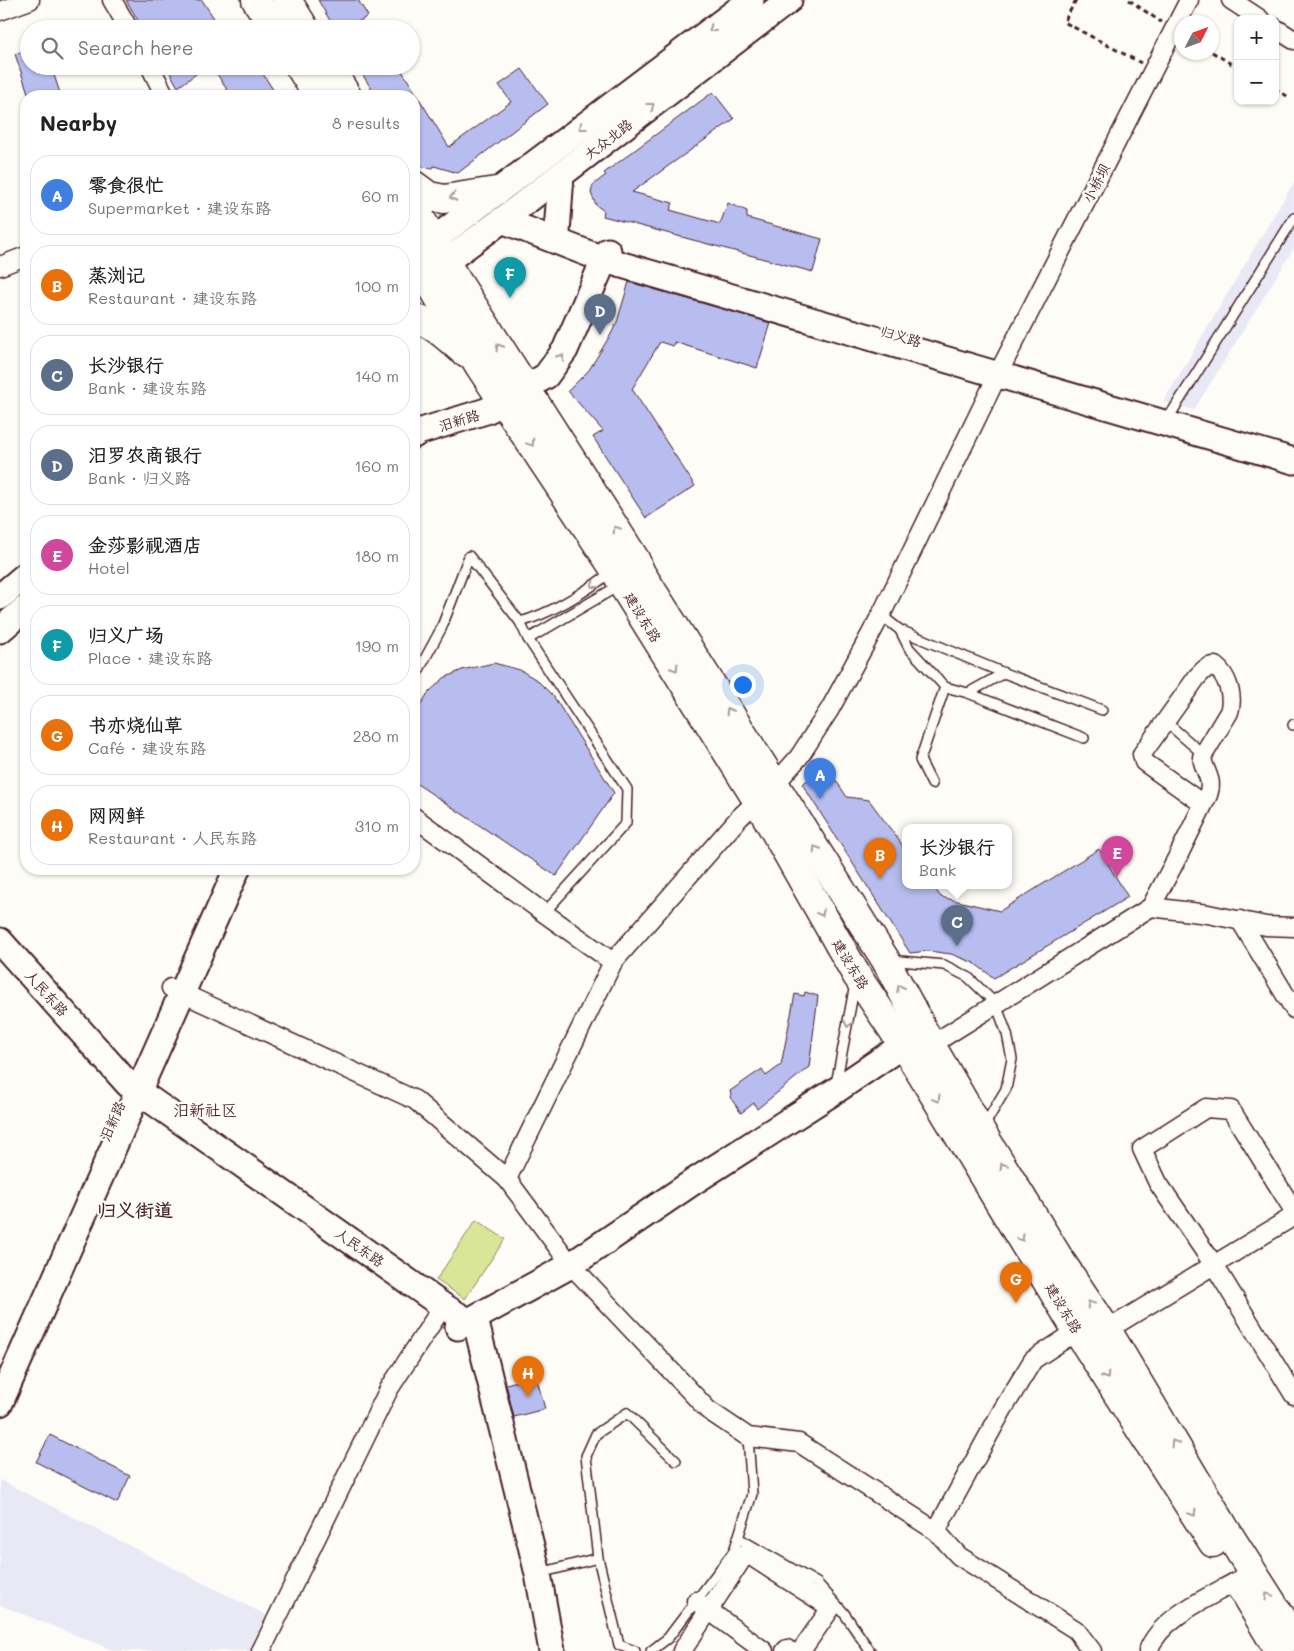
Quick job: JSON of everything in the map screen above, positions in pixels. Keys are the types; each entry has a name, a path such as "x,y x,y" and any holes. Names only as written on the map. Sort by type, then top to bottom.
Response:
{"main road":[{"path":"256,0 269,20"},
{"path":"287,0 299,20"},
{"path":"304,75 314,90"},
{"path":"334,75 343,90"},
{"path":"420,189 429,196 503,208"},
{"path":"420,240 424,262"},
{"name":"建设东路","path":"424,262 480,367 515,395"},
{"name":"建设东路","path":"424,262 515,395 766,792 886,960 917,1044 1077,1331 1279,1651"},
{"path":"420,319 439,331 480,367"},
{"name":"建设东路","path":"766,792 857,976 917,1044 981,1131 1062,1263 1107,1330 1224,1527 1294,1637"}],"street":[{"path":"0,11 30,0"},
{"path":"112,0 124,20"},
{"name":"大众北路","path":"503,208 751,0"},
{"name":"大众北路","path":"424,262 503,208 562,175 789,0"},
{"name":"小桥坝","path":"1182,15 1189,0"},
{"path":"1231,0 1254,15"},
{"name":"小桥坝","path":"507,1179 613,962 692,870 799,758 830,709 881,615 1000,370 1174,30"},
{"path":"1279,31 1294,40"},
{"path":"155,75 163,90"},
{"path":"557,233 562,175"},
{"path":"503,208 607,255 1000,370 1294,460"},
{"path":"503,208 607,255"},
{"name":"汨新路","path":"420,434 486,412 546,376 566,350 607,255"},
{"path":"0,266 20,258"},
{"path":"1000,370 1294,452"},
{"path":"0,597 20,580"},
{"path":"0,630 20,613"},
{"path":"262,1651 389,1389 459,1322 573,1267 917,1044 996,1004 1151,907 1203,804 1211,786 1210,778 1203,763 1203,754 1232,704 1224,676 1215,666 1210,666 1204,670 1142,754 1144,762 1203,804"},
{"path":"420,821 544,914 613,962"},
{"name":"汨新路","path":"0,1373 130,1095 176,990 221,875"},
{"path":"235,875 176,990 415,1100 507,1179 573,1267 708,1410 748,1437 799,1443 936,1531 959,1556 1076,1630 1092,1651"},
{"path":"1151,907 1208,914 1266,926 1294,927"},
{"path":"1240,920 1294,1009"},
{"name":"人民东路","path":"0,940 130,1095"},
{"name":"人民东路","path":"0,960 130,1095 459,1322"},
{"path":"0,1403 130,1095"},
{"path":"1294,1211 1230,1110 1206,1108 1142,1149 1158,1183 1214,1265 1294,1395"},
{"path":"1107,1330 1294,1216"},
{"path":"459,1322 538,1574 552,1651"},
{"path":"459,1322 527,1578 541,1651"},
{"path":"936,1531 1003,1409 1033,1360 1077,1331"},
{"path":"682,1651 702,1606 746,1553 832,1608 801,1651"},
{"path":"1148,1651 1151,1643 1177,1614 1237,1582"},
{"path":"702,1606 764,1651"},
{"path":"785,1651 787,1649 790,1651"}],"lane":[{"path":"1170,417 1294,218"},
{"path":"420,668 442,629 469,556 520,622 528,639 627,789 626,823 544,914"},
{"path":"520,622 536,618 591,587 628,571"},
{"path":"528,639 628,571"},
{"path":"881,615 900,630 1004,673 1102,710"},
{"path":"900,630 909,648 945,687 968,693 1084,738"},
{"path":"968,693 1004,673"},
{"path":"932,784 920,760 945,687"},
{"path":"1166,722 1203,754"},
{"path":"886,960 944,965 968,977 996,1004 1007,1034 1012,1059 1006,1089 981,1131"},
{"path":"834,1098 857,976"},
{"path":"635,1651 619,1645 598,1558 586,1456 596,1434 626,1413 676,1460"},
{"path":"651,1651 702,1606 734,1551 752,1494 748,1437"},
{"path":"738,1538 817,1583 844,1613 870,1651"},
{"path":"538,1574 598,1558"}],"path":[{"path":"1076,0 1064,22 1154,70"},
{"path":"1129,0 1174,30"},
{"path":"1219,56 1234,66"},
{"path":"1279,92 1289,98"}],"shaded area":[{"path":"1294,182 1294,248 1194,410 1163,402"},
{"path":"0,1480 266,1615 251,1651 115,1651 0,1605"}],"green space":[{"path":"476,1220 505,1239 465,1299 436,1280"}],"building":[{"path":"126,0 202,0 215,20 138,20"},
{"path":"318,0 358,0 368,16 361,20 330,20"},
{"path":"20,52 20,69 15,54"},
{"path":"522,69 548,104 458,173 434,166 433,168 421,167 420,100 449,147 511,102 499,85"},
{"path":"22,75 54,75 59,90 27,90"},
{"path":"171,75 195,75 178,87"},
{"path":"218,75 264,75 273,90 227,90"},
{"path":"363,75 405,75 414,90 372,90"},
{"path":"713,92 734,119 632,192 673,203 670,210 720,224 728,203 747,211 747,218 822,239 813,272 603,216 604,211 596,205 591,193 593,185 606,175 604,173"},
{"path":"629,282 771,323 757,368 674,342 673,346 660,342 632,389 695,486 646,518 593,437 603,431 568,391 589,370 611,334 617,322"},
{"path":"494,663 520,670 537,680 554,697 614,793 556,876 420,786 420,706 428,693 444,678 462,670"},
{"path":"827,767 847,797 869,800 902,845 902,889 935,889 941,897 1000,911 1099,849 1128,897 994,978 974,963 951,954 928,951 910,953 802,784"},
{"path":"805,992 818,996 809,1067 757,1109 754,1103 741,1113 732,1100 730,1091 762,1069 766,1076 781,1065 795,994 804,996"},
{"path":"536,1376 545,1409 514,1417 506,1384"},
{"path":"50,1435 130,1476 117,1503 36,1462"}],"place":[{"name":"归义广场","path":"510,298"},
{"name":"汨罗农商银行","path":"600,335"},
{"name":"零食很忙","path":"820,799"},
{"name":"金莎影视酒店","path":"1117,877"},
{"name":"蒸浏记","path":"880,879"},
{"name":"长沙银行","path":"957,946"},
{"name":"书亦烧仙草","path":"1016,1303"},
{"name":"网网鲜","path":"528,1397"}],"district":[{"name":"汨新社区","path":"205,1109"},
{"name":"归义街道","path":"135,1209"}]}
